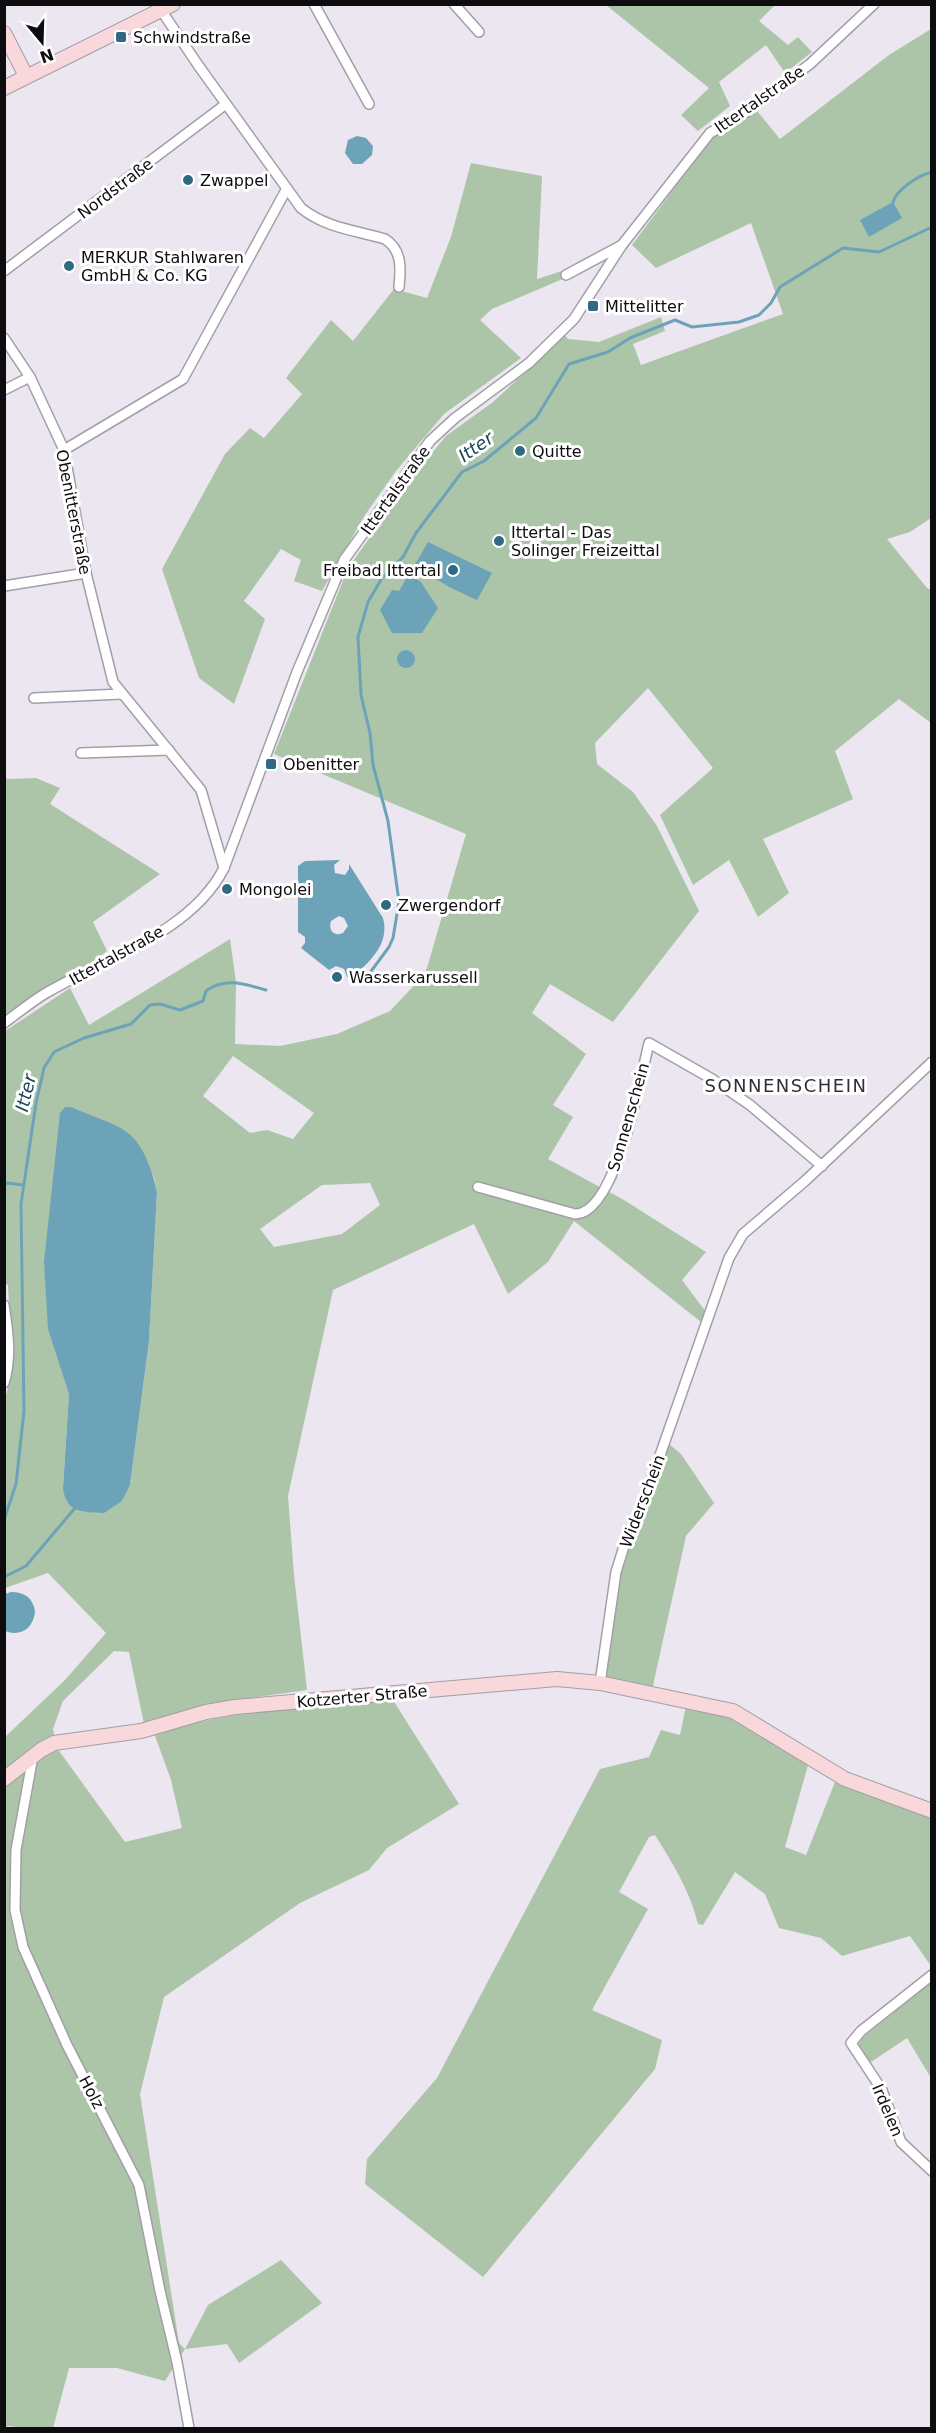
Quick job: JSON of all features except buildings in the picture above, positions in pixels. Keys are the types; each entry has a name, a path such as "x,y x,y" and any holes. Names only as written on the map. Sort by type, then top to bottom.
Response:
{"street":[{"path":"314,4 369,104"},
{"path":"454,4 479,32"},
{"name":"Ittertalstraße","path":"4,1023 44,994 146,941 176,921 205,896 224,868 297,672 344,560 430,441 455,418 546,348 573,319 622,245 710,133 748,111 802,70 874,4"},
{"path":"4,88 167,7 226,104 286,190 301,208 317,220 330,226 384,239 392,244 399,258 399,287"},
{"path":"4,33 26,76"},
{"name":"Nordstraße","path":"4,272 226,104"},
{"path":"64,450 183,379 286,190"},
{"path":"566,275 622,245"},
{"name":"Obenitterstraße","path":"4,338 30,377 64,450 86,573 113,682 201,790 224,868"},
{"path":"4,390 30,377"},
{"path":"4,586 86,573"},
{"path":"34,698 121,694"},
{"path":"81,753 169,750"},
{"name":"Sonnenschein","path":"478,1187 575,1214 587,1210 606,1190 621,1152 649,1042 712,1079 750,1105 822,1166"},
{"path":"822,1166 932,1062"},
{"name":"Widerschein","path":"600,1683 616,1572 626,1540 644,1501 729,1258 743,1234 822,1166"},
{"path":"4,1305 9,1355 8,1371 4,1383"},
{"name":"Kotzerter Straße","path":"4,1779 54,1743 141,1731 206,1712 234,1707 557,1679 600,1683 733,1712 845,1779 932,1811"},
{"name":"Holz","path":"33,1756 16,1850 15,1910 31,1967 139,2185 189,2428"},
{"name":"Irdelen","path":"932,1975 861,2031 851,2043 882,2090 902,2142 932,2171"}],"green space":[{"path":"606,5 775,5 759,21 788,45 798,37 812,52 785,73 766,45 719,82 730,106 698,131 681,115 709,88"},
{"path":"931,29 931,518 910,532 887,539 931,590 931,723 899,699 835,751 853,799 763,839 789,893 758,917 729,860 693,885 660,815 713,768 648,688 595,743 597,764 633,792 657,826 699,911 613,1022 550,984 532,1013 586,1054 553,1105 573,1117 548,1159 624,1200 706,1252 682,1280 706,1312 701,1322 574,1221 548,1262 508,1294 474,1224 333,1290 288,1496 307,1690 215,1703 144,1724 129,1652 114,1651 63,1701 53,1729 57,1748 125,1842 182,1828 171,1780 154,1733 213,1719 301,1706 391,1697 459,1804 387,1848 369,1870 300,1903 164,1997 140,2094 179,2343 185,2349 165,2381 117,2368 69,2368 53,2428 8,2426 5,2428 4,1738 65,1680 106,1633 48,1573 5,1588 4,1404 12,1371 8,1285 4,1283 5,1031 70,988 89,1025 230,939 236,982 235,1044 280,1046 337,1034 390,1011 423,976 466,834 274,754 348,568 422,465 446,436 493,402 565,335 568,339 599,342 661,317 665,331 633,344 641,365 783,314 751,223 656,268 632,245 711,139 757,111 780,139 889,55","holes":["233,1056 314,1113 293,1139 267,1130 250,1133 203,1096","138,1145 154,1178 157,1192 149,1341 130,1485 63,1488 69,1394","370,1183 380,1205 342,1234 274,1247 260,1229 322,1185"]},
{"path":"471,163 542,176 537,279 562,271 565,278 492,309 480,320 521,358 444,414 396,471 365,515 322,591 294,581 301,560 281,549 244,601 265,619 234,704 199,678 162,569 225,454 250,428 264,438 302,394 286,378 331,320 353,341 394,289 427,298 451,237"},
{"path":"4,772 7,779 36,778 60,788 50,804 160,874 93,922 107,951 82,970 42,989 5,1016"},
{"path":"669,1444 681,1454 714,1503 686,1536 652,1690 609,1682 605,1671 622,1569 646,1514 651,1492"},
{"path":"686,1706 727,1714 744,1721 808,1765 785,1847 806,1855 835,1782 931,1818 931,1966 910,1936 842,1956 821,1938 779,1928 765,1894 735,1872 703,1925 698,1924 686,1889 674,1867 655,1835 649,1837 619,1892 648,1909 592,2010 662,2040 655,2069 483,2277 365,2184 367,2159 437,2078 600,1769 649,1757 661,1730 680,1735"},
{"path":"931,1982 931,2078 907,2038 871,2062 858,2047 861,2039"},
{"path":"281,2260 322,2303 239,2363 227,2344 185,2349 208,2305"}],"water":[{"path":"357,136 366,138 373,146 372,155 362,164 353,164 345,153 348,140"},
{"path":"893,202 902,218 869,237 860,220"},
{"name":"Freibad Ittertal","path":"428,542 492,573 477,600 414,566"},
{"path":"409,574 421,582 438,608 422,633 392,633 380,610 392,590 399,591"},
{"path":"406,650 412,653 415,659 412,665 406,668 400,665 397,659 400,653"},
{"path":"340,860 334,865 335,873 345,875 349,864 383,918 384,936 381,944 372,958 353,977 347,977 344,969 336,966 329,970 301,948 305,943 305,937 298,932 298,866 305,861","holes":["339,916 344,918 348,926 343,933 332,932 331,921"]},
{"path":"65,1107 71,1107 109,1122 134,1138 147,1160 157,1192 149,1341 130,1485 122,1501 104,1513 77,1510 72,1507 63,1488 69,1394 48,1329 44,1262 60,1113"},
{"path":"11,1592 28,1597 35,1612 29,1627 16,1633 5,1631 5,1594"}],"waterway":[{"path":"893,202 899,192 909,183 932,172"},
{"name":"Itter","path":"369,974 393,938 399,902 388,821 373,765 370,733 361,695 358,637 368,602 382,578 403,557 416,533 462,472 484,461 536,418 569,364 608,352 630,338 675,320 692,327 739,322 759,315 771,303 780,287 843,248 879,252 932,227"},
{"name":"Itter","path":"4,1520 16,1484 24,1411 21,1204 36,1103 44,1068 54,1052 84,1038 131,1024 150,1005 160,1004 180,1010 203,1001 206,991 213,987 228,983 266,990"},
{"path":"4,1185 7,1183 23,1185"},
{"path":"4,1577 26,1566 75,1508"}],"place":[{"name":"Schwindstraße","path":"121,37"},
{"name":"Zwappel","path":"188,180"},
{"name":"MERKUR Stahlwaren GmbH & Co. KG","path":"69,266"},
{"name":"Mittelitter","path":"593,306"},
{"name":"Quitte","path":"520,451"},
{"name":"Ittertal - Das Solinger Freizeittal","path":"499,541"},
{"name":"Freibad Ittertal","path":"453,570"},
{"name":"Obenitter","path":"271,764"},
{"name":"Mongolei","path":"227,889"},
{"name":"Zwergendorf","path":"386,905"},
{"name":"Wasserkarussell","path":"337,977"}],"district":[{"name":"SONNENSCHEIN","path":"786,1086"}]}
